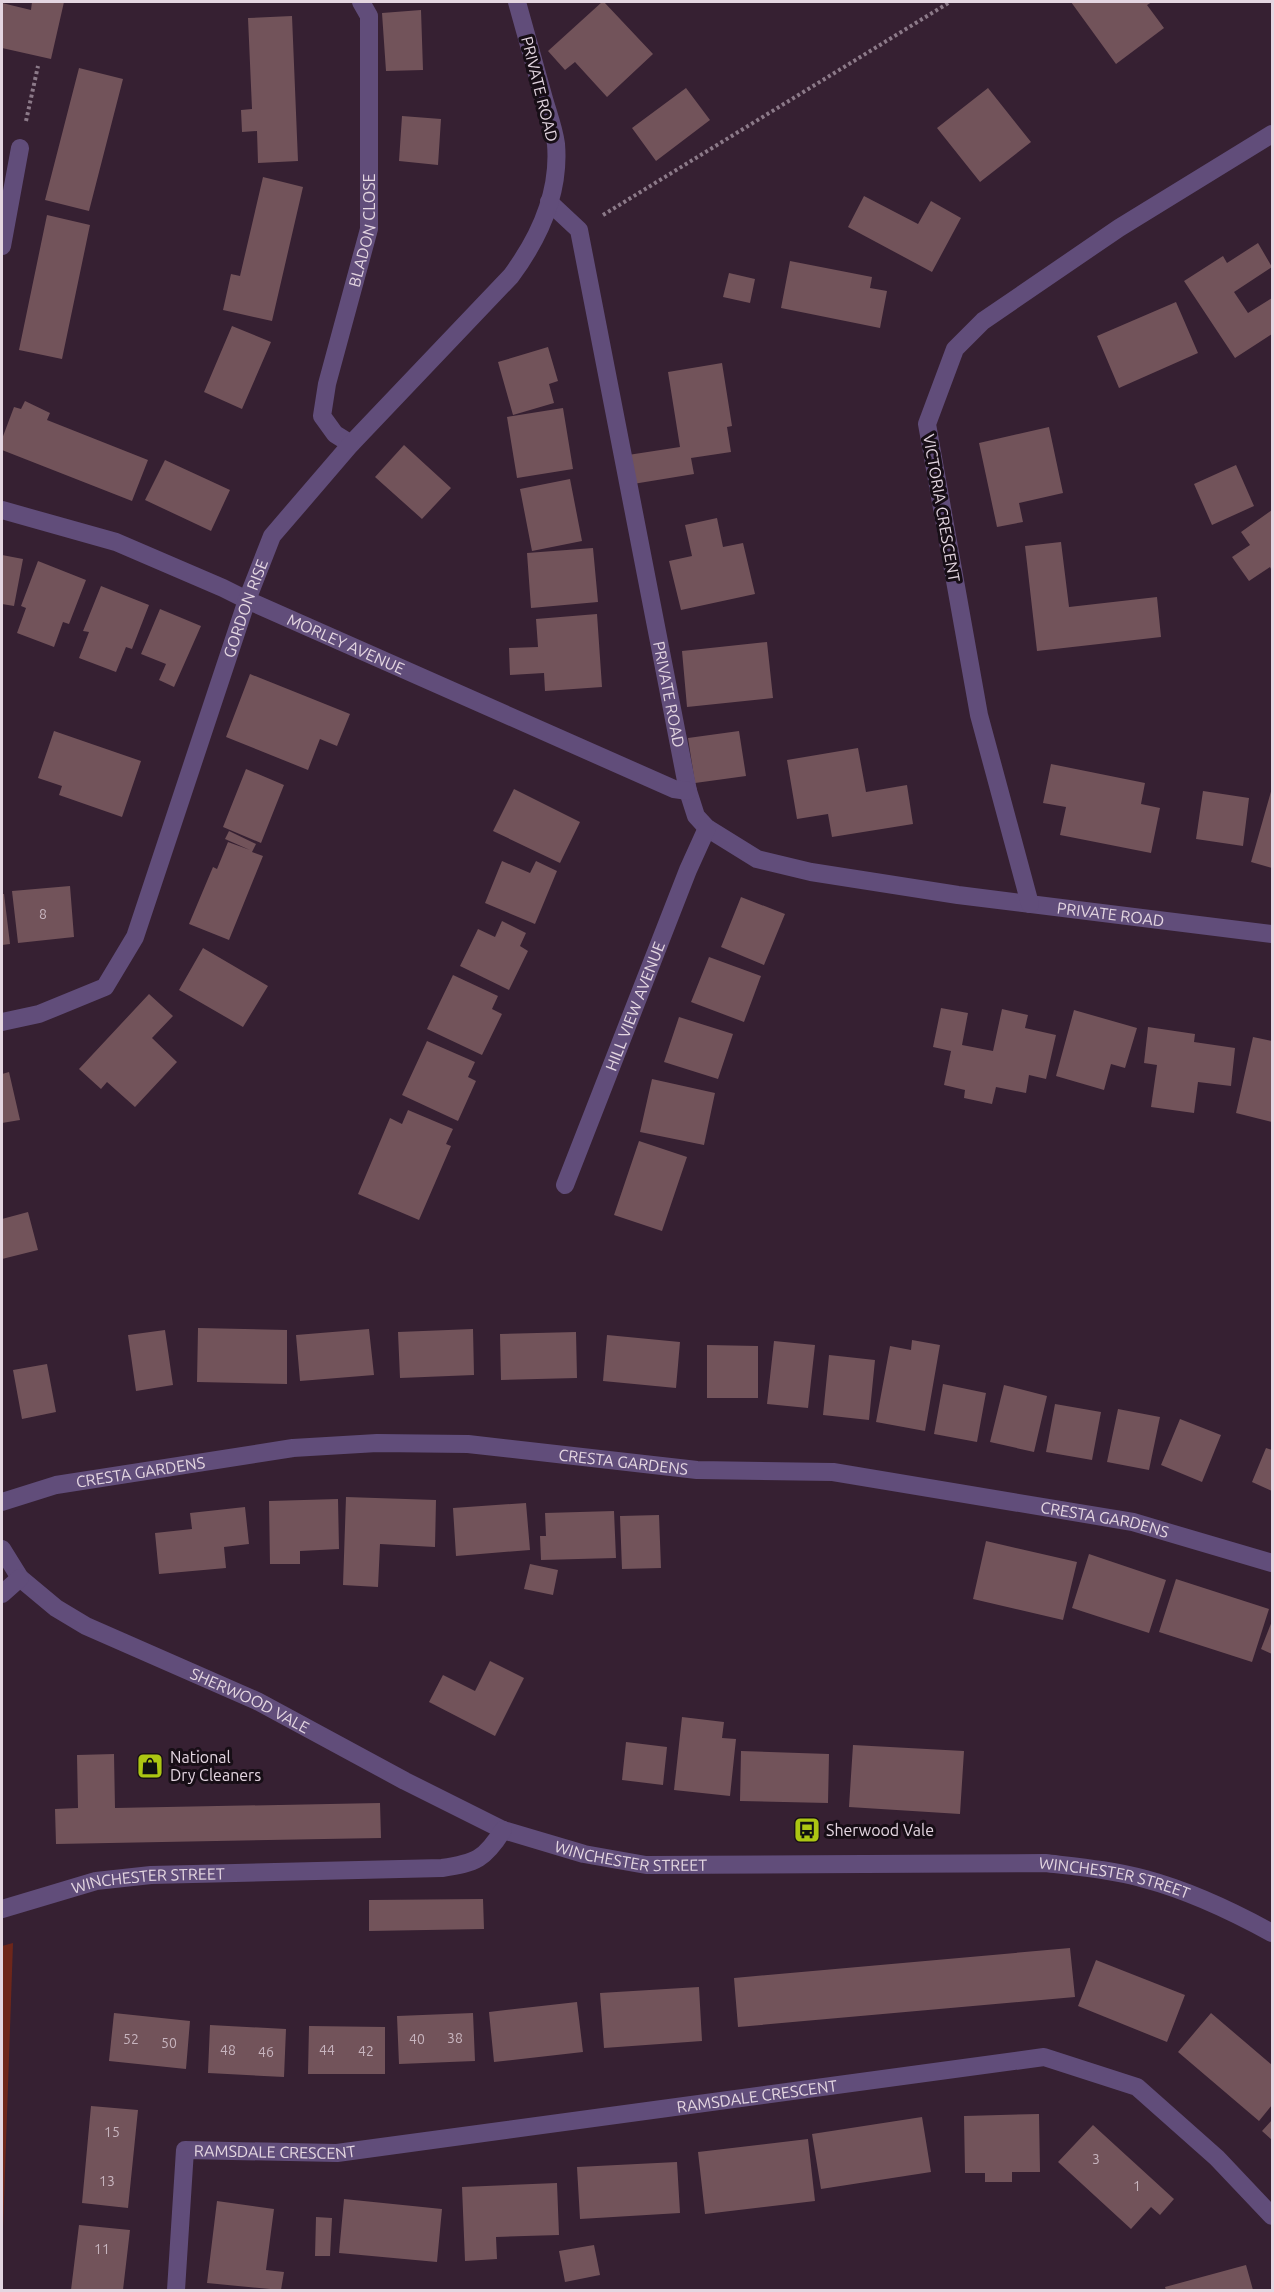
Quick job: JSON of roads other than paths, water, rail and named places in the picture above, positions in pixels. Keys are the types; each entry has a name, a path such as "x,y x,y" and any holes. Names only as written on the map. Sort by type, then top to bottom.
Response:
{"street":[{"name":"BLADON CLOSE","path":"351,444 335,434 322,416 327,384 369,229 369,16 361,2"},
{"name":"PRIVATE ROAD","path":"518,2 556,143 555,173 549,202 579,230 688,790 696,816 707,828 757,859 811,872 1030,904 1272,934"},
{"name":"VICTORIA CRESCENT","path":"1030,904 979,715 927,424 955,349 983,321 1119,228 1272,134"},
{"path":"2,246 20,148"},
{"name":"GORDON RISE","path":"2,1022 39,1014 105,987 135,937 247,600 272,536 351,444 511,276 528,253 549,202"},
{"name":"MORLEY AVENUE","path":"2,510 116,542 674,789 688,790"},
{"name":"HILL VIEW AVENUE","path":"565,1185 688,870 707,828"},
{"name":"CRESTA GARDENS","path":"2,1502 56,1485 293,1448 377,1443 468,1444 697,1470 833,1472 1133,1522 1272,1563"},
{"name":"SHERWOOD VALE","path":"2,1549 20,1578 56,1608 86,1626 257,1701 405,1781 503,1830"},
{"path":"2,1594 20,1578"},
{"name":"WINCHESTER STREET","path":"2,1909 96,1881 152,1875 442,1868 470,1863 492,1848 503,1830 584,1854 646,1865 1045,1863 1095,1869 1145,1879 1193,1895 1239,1915 1272,1933"},
{"name":"RAMSDALE CRESCENT","path":"176,2290 185,2150 337,2153 1044,2057 1137,2087 1218,2158 1272,2216"}],"place":[{"name":"National Dry Cleaners","path":"150,1766"},
{"name":"Sherwood Vale","path":"807,1830"}]}
